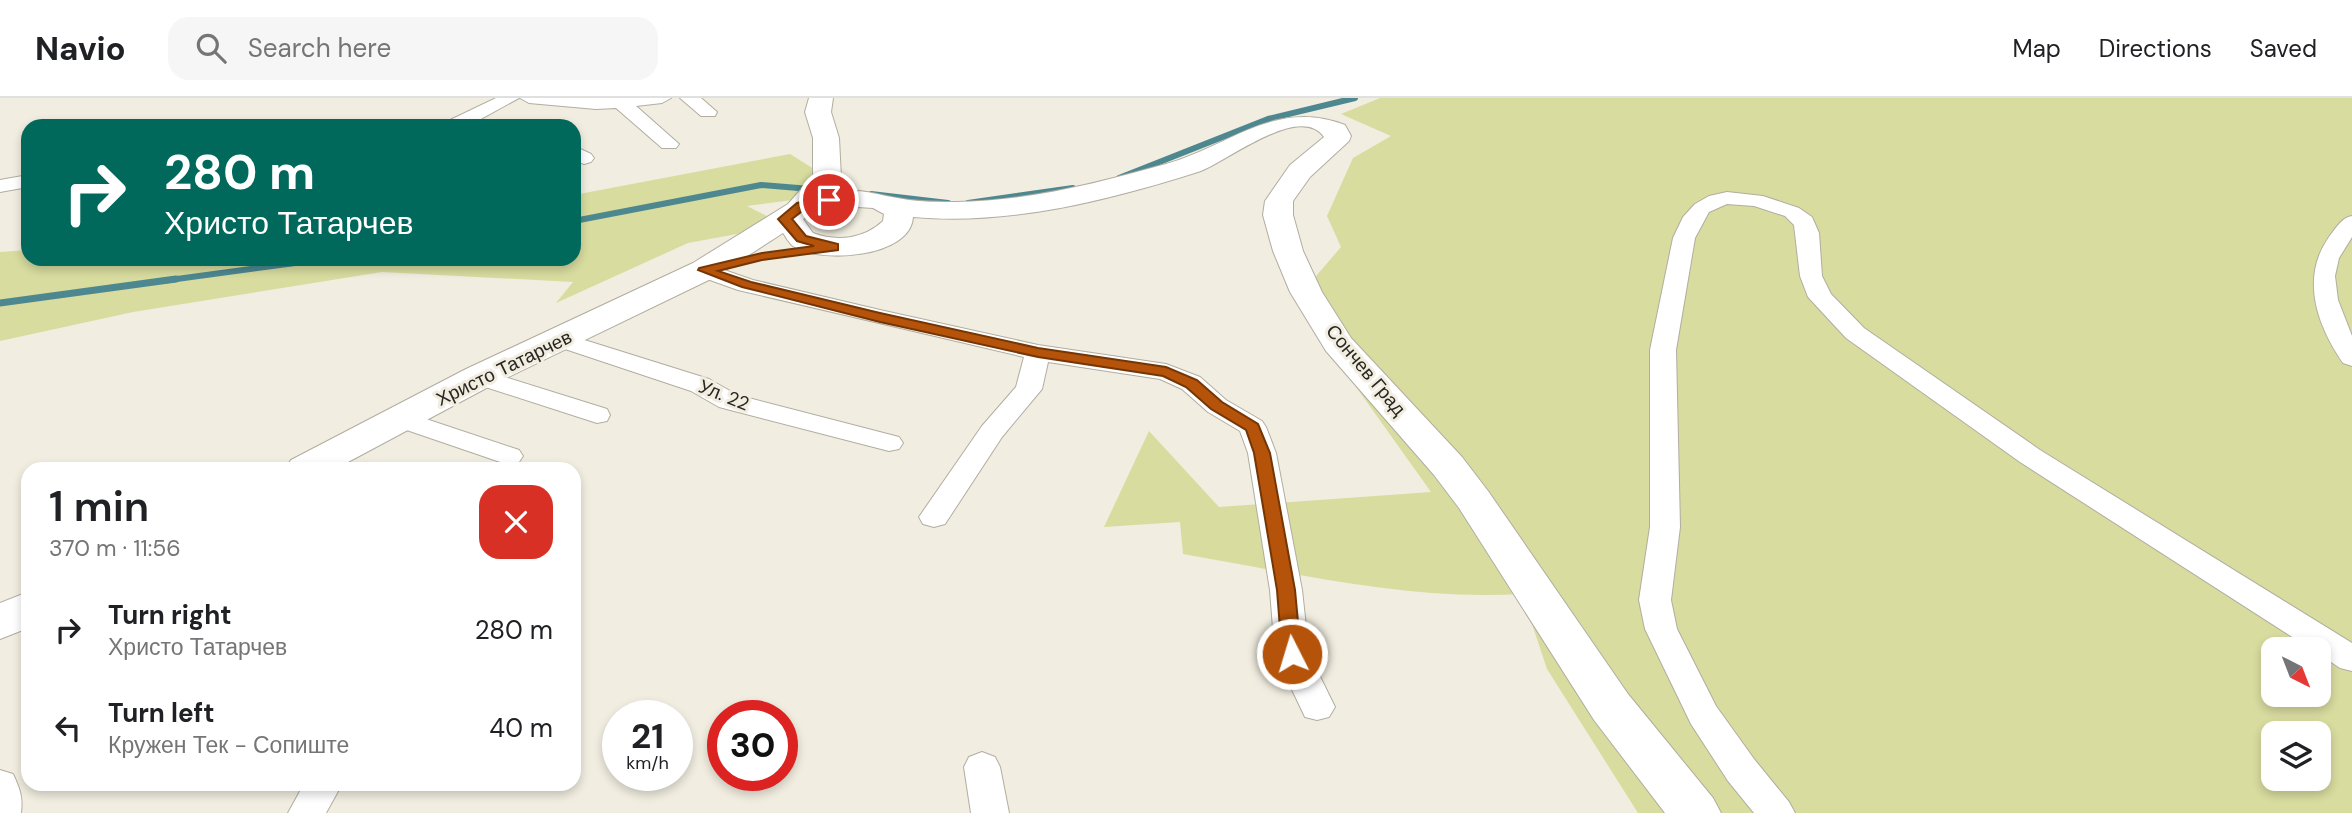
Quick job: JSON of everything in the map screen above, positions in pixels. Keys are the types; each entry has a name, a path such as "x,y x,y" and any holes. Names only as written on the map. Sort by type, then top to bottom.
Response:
{"main road":[{"name":"Христо Татарчев","path":"330,462 479,377 562,340 704,270 793,213 827,177 826,138 818,112 821,98"},
{"name":"Сончев Град","path":"1008,207 1058,199 1192,165 1238,144 1259,128 1280,121 1314,120 1336,131 1336,141 1300,171 1279,201 1278,215 1288,251 1306,292 1338,344 1448,466 1474,500 1611,707 1695,813"},
{"name":"Христо Татарчев","path":"826,138 860,187 866,193 889,204"},
{"path":"834,247 802,239 794,228 793,213 851,198 961,212 1008,207"},
{"path":"885,236 898,224 900,218 889,204"},
{"name":"Христо Татарчев","path":"704,270 762,256 867,243 885,236 953,224 1008,207"},
{"path":"0,623 21,612"}],"street":[{"path":"446,119 487,98"},
{"path":"467,119 510,98"},
{"path":"529,98 622,103 662,98"},
{"path":"689,98 708,112"},
{"path":"557,118 582,102"},
{"path":"622,103 669,144"},
{"path":"0,186 21,182"},
{"path":"1776,813 1741,770 1703,715 1661,629 1655,600 1665,527 1663,350 1684,238 1693,217 1716,200 1756,200 1792,212 1804,222 1808,233 1811,275 1820,297 1855,333 2030,456 2352,659"},
{"path":"2352,222 2325,265 2324,283 2335,325 2352,358"},
{"path":"704,270 760,288 1038,353 1166,372 1191,383 1217,406 1252,428 1262,453 1286,590 1292,654 1317,707"},
{"name":"Ул. 22","path":"562,340 700,385 728,401 888,443"},
{"path":"934,517 992,432 1029,389 1038,353"},
{"path":"479,377 597,415"},
{"path":"401,419 509,456"},
{"path":"982,767 990,813"},
{"path":"0,785 4,796 2,813"},
{"path":"307,813 319,791"}],"green space":[{"path":"1380,98 2352,98 2352,813 1638,813 1547,669 1522,594 1437,593 1352,584 1183,554 1180,522 1104,527 1149,431 1219,507 1431,492 1329,349 1305,289 1341,247 1327,216 1353,158 1391,136 1341,114"},
{"path":"790,154 822,174 800,199 747,206 785,225 688,243 556,303 573,282 382,272 133,312 0,341 0,252 21,250 21,266 581,266 581,194"}],"waterway":[{"path":"1119,178 1268,119 1355,98"},
{"path":"581,220 761,185 847,192"},
{"path":"968,203 1073,188"},
{"path":"871,194 948,203"},
{"path":"162,281 273,266"},
{"path":"0,303 176,279"}],"route":[{"path":"829,200 802,206 784,219 802,239 821,246 834,247 762,256 704,270 746,285 880,317 1038,353 1166,372 1191,383 1217,406 1252,428 1262,453 1286,590 1292,654"}]}
